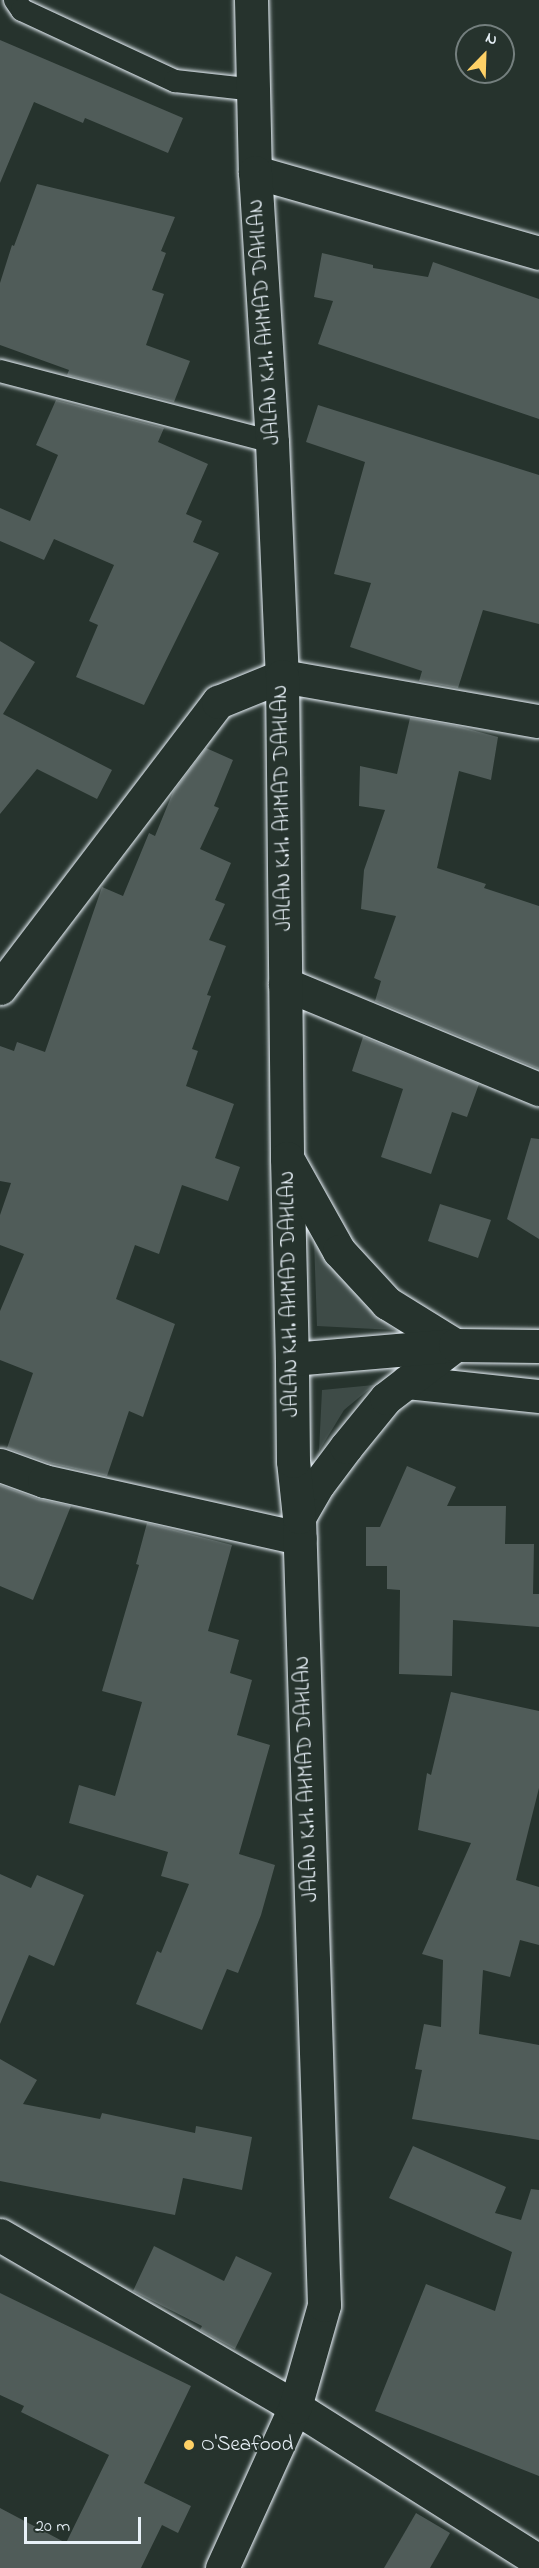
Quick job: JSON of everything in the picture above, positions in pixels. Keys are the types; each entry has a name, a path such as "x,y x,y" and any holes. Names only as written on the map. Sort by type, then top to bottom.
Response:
{"main road":[{"name":"JALAN K.H. AHMAD DAHLAN","path":"222,2568 295,2407 324,2305 299,1528 293,1461 282,676 272,442 255,172 255,90 251,0"},
{"path":"255,172 539,253"},
{"path":"0,988 218,702 282,676 537,721"},
{"path":"285,984 539,1089"},
{"path":"287,1158 339,1251 387,1303 455,1345"},
{"path":"0,1465 45,1481 299,1528 346,1447 386,1398 455,1345"},
{"path":"292,1359 455,1345 539,1346"},
{"path":"407,1382 539,1396"},
{"path":"0,2235 295,2407 539,2561"}],"lane":[{"path":"15,0 22,10 175,81 255,90"},
{"path":"0,371 272,442"}],"shaded area":[{"path":"314,1240 335,1270 394,1330 317,1326"},
{"path":"374,1385 344,1410 319,1451 322,1390"}],"building":[{"path":"0,40 183,118 168,153 85,118 83,123 34,102 0,183"},
{"path":"37,184 175,217 161,251 166,253 152,290 164,294 146,345 190,361 174,402 67,375 69,370 0,345 0,283 12,245 14,246"},
{"path":"322,253 373,265 373,268 428,277 433,262 539,299 539,419 318,344 333,301 314,297"},
{"path":"56,400 164,428 158,442 208,464 186,514 202,521 193,542 219,553 144,705 76,677 98,625 89,621 114,565 54,539 44,560 0,541 0,508 30,521 58,455 36,445"},
{"path":"318,405 539,475 539,624 483,610 458,688 419,681 422,671 350,647 371,583 334,574 365,462 306,442"},
{"path":"0,641 35,662 3,714 112,770 97,799 37,769 0,814"},
{"path":"410,718 457,726 498,737 491,780 459,771 437,868 486,884 484,888 539,906 539,1069 375,1001 381,981 374,978 396,916 361,909 364,870 385,810 359,806 360,766 397,774"},
{"path":"206,748 233,760 214,806 219,808 200,849 231,863 215,900 225,904 209,940 226,946 207,995 211,996 192,1049 198,1051 186,1086 234,1104 215,1158 240,1167 228,1201 182,1185 159,1254 135,1245 116,1299 175,1324 143,1417 129,1411 107,1476 49,1463 7,1448 33,1373 0,1360 0,1311 24,1254 0,1245 0,1215 11,1183 0,1181 0,1046 14,1051 17,1042 45,1052 102,887 123,896 149,833 155,836 173,792"},
{"path":"363,1037 479,1084 467,1117 452,1112 431,1174 381,1157 403,1089 352,1071"},
{"path":"531,1138 539,1139 539,1239 507,1219"},
{"path":"440,1204 491,1220 478,1258 428,1241"},
{"path":"407,1466 456,1487 447,1506 506,1506 505,1544 534,1544 533,1594 539,1594 539,1627 453,1620 452,1676 399,1674 400,1590 387,1589 387,1566 366,1566 366,1527 380,1527"},
{"path":"0,1485 38,1499 71,1506 33,1600 0,1586"},
{"path":"147,1523 232,1545 208,1631 239,1640 230,1673 252,1680 237,1735 270,1745 239,1854 275,1865 261,1915 238,1973 227,1969 202,2030 136,2004 157,1951 161,1953 189,1884 161,1876 168,1852 69,1823 79,1785 115,1796 142,1702 102,1691 139,1565 136,1564"},
{"path":"451,1692 539,1711 539,1788 516,1880 539,1887 539,1945 520,1940 510,1977 483,1970 479,2034 539,2045 539,2140 412,2119 422,2070 415,2069 424,2024 441,2027 443,1960 422,1954 471,1843 418,1830 427,1773 431,1775"},
{"path":"0,1874 31,1888 37,1875 84,1895 54,1966 29,1955 0,2024"},
{"path":"0,2059 37,2080 23,2104 100,2119 102,2113 195,2133 196,2126 252,2137 242,2190 183,2178 175,2215 0,2181"},
{"path":"413,2146 506,2187 495,2213 521,2220 531,2189 539,2190 539,2476 375,2411 426,2284 495,2311 512,2252 389,2198"},
{"path":"154,2246 224,2281 236,2256 272,2273 235,2349 200,2330 202,2326 133,2291"},
{"path":"0,2293 191,2386 144,2483 191,2506 178,2533 162,2525 141,2568 0,2568 0,2508 66,2543 109,2455 21,2412 24,2406 0,2395"},
{"path":"416,2513 450,2533 430,2568 384,2568"}],"place":[{"name":"O'Seafood","path":"189,2445"}]}
